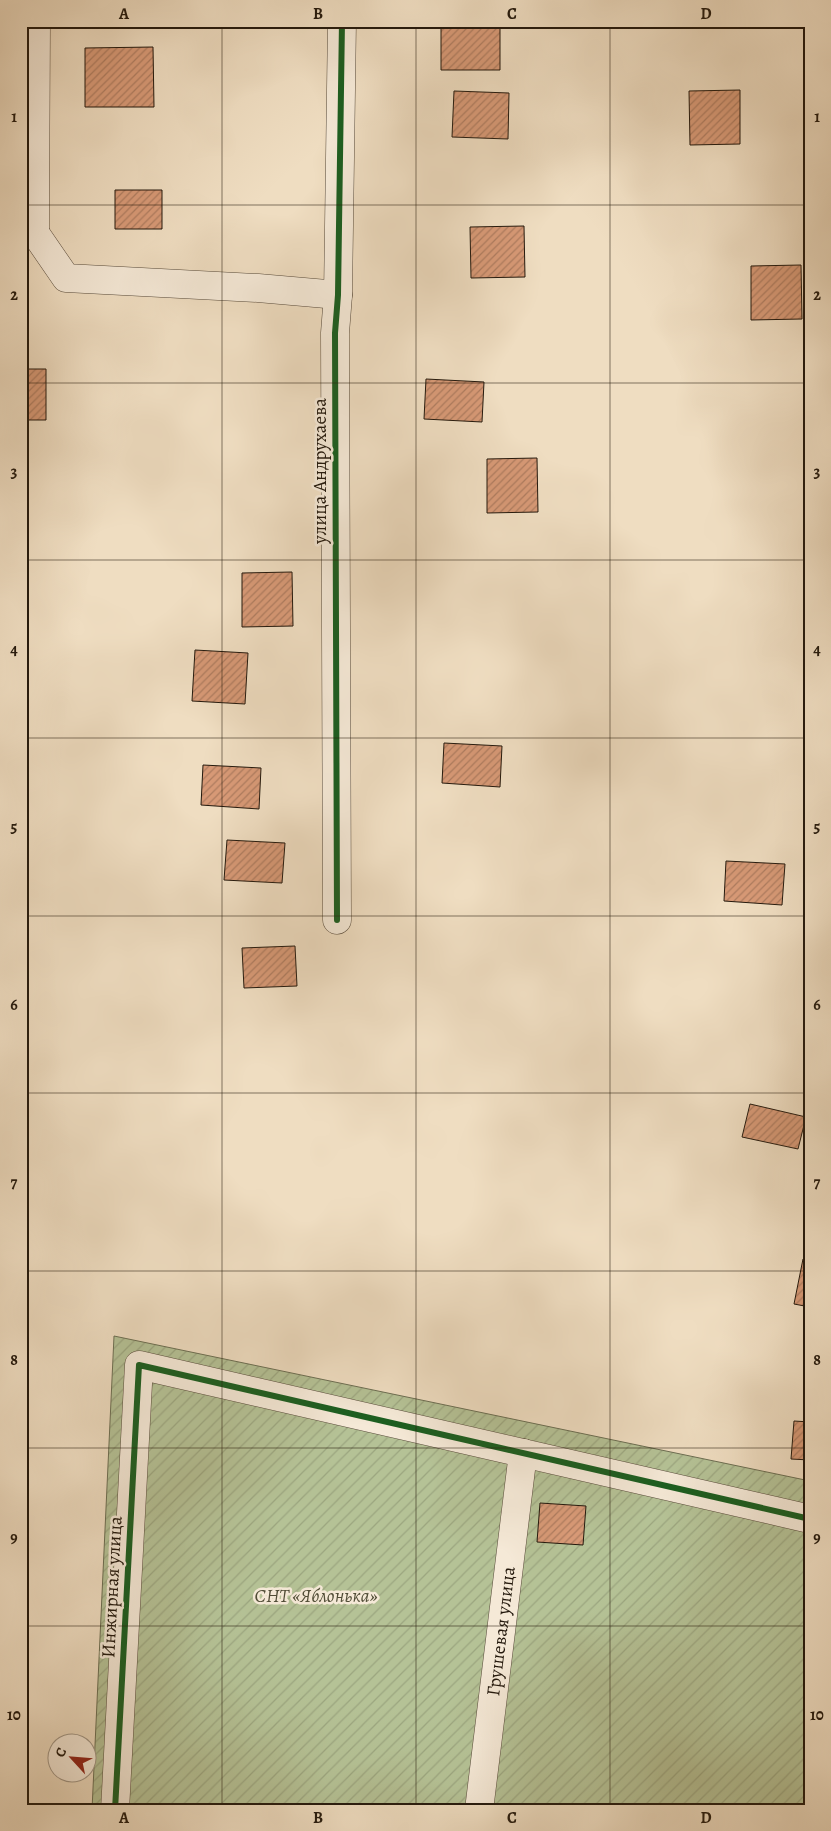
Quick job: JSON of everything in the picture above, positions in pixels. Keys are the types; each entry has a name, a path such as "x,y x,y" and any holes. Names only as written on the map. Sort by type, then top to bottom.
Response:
{"street":[{"path":"36,21 28,233 66,278 258,288 338,295"},
{"name":"улица Андрухаева","path":"337,920 335,333 338,295 342,21"},
{"name":"Инжирная улица","path":"115,1810 139,1365 523,1453"},
{"path":"523,1453 810,1518"},
{"name":"Грушевая улица","path":"479,1810 523,1453"}],"green space":[{"name":"СНТ «Яблонька»","path":"114,1336 810,1481 810,1810 92,1810 93,1784 98,1784 98,1734 96,1734"}],"building":[{"path":"441,21 500,21 500,70 441,70"},
{"path":"153,47 154,107 85,107 85,48"},
{"path":"740,90 740,144 690,145 689,91"},
{"path":"454,91 509,93 508,139 452,137"},
{"path":"115,190 162,190 162,229 115,229"},
{"path":"524,226 525,277 471,278 470,227"},
{"path":"801,265 802,319 751,320 751,266"},
{"path":"21,369 46,369 46,420 21,420"},
{"path":"426,379 484,382 482,422 424,419"},
{"path":"537,458 538,512 487,513 487,459"},
{"path":"292,572 293,626 242,627 242,573"},
{"path":"195,650 248,653 245,704 192,701"},
{"path":"444,743 502,746 500,787 442,783"},
{"path":"203,765 261,768 259,809 201,805"},
{"path":"227,840 285,843 282,883 224,880"},
{"path":"726,861 785,864 782,905 724,901"},
{"path":"295,946 297,986 244,988 242,948"},
{"path":"750,1104 806,1117 798,1149 742,1137"},
{"path":"803,1259 810,1261 810,1307 794,1304"},
{"path":"794,1421 810,1422 810,1460 791,1459"},
{"path":"540,1503 586,1506 583,1545 537,1542"}],"cycle path":[{"path":"337,920 335,333 338,295 342,21"},
{"path":"115,1810 139,1365 810,1519"}]}
